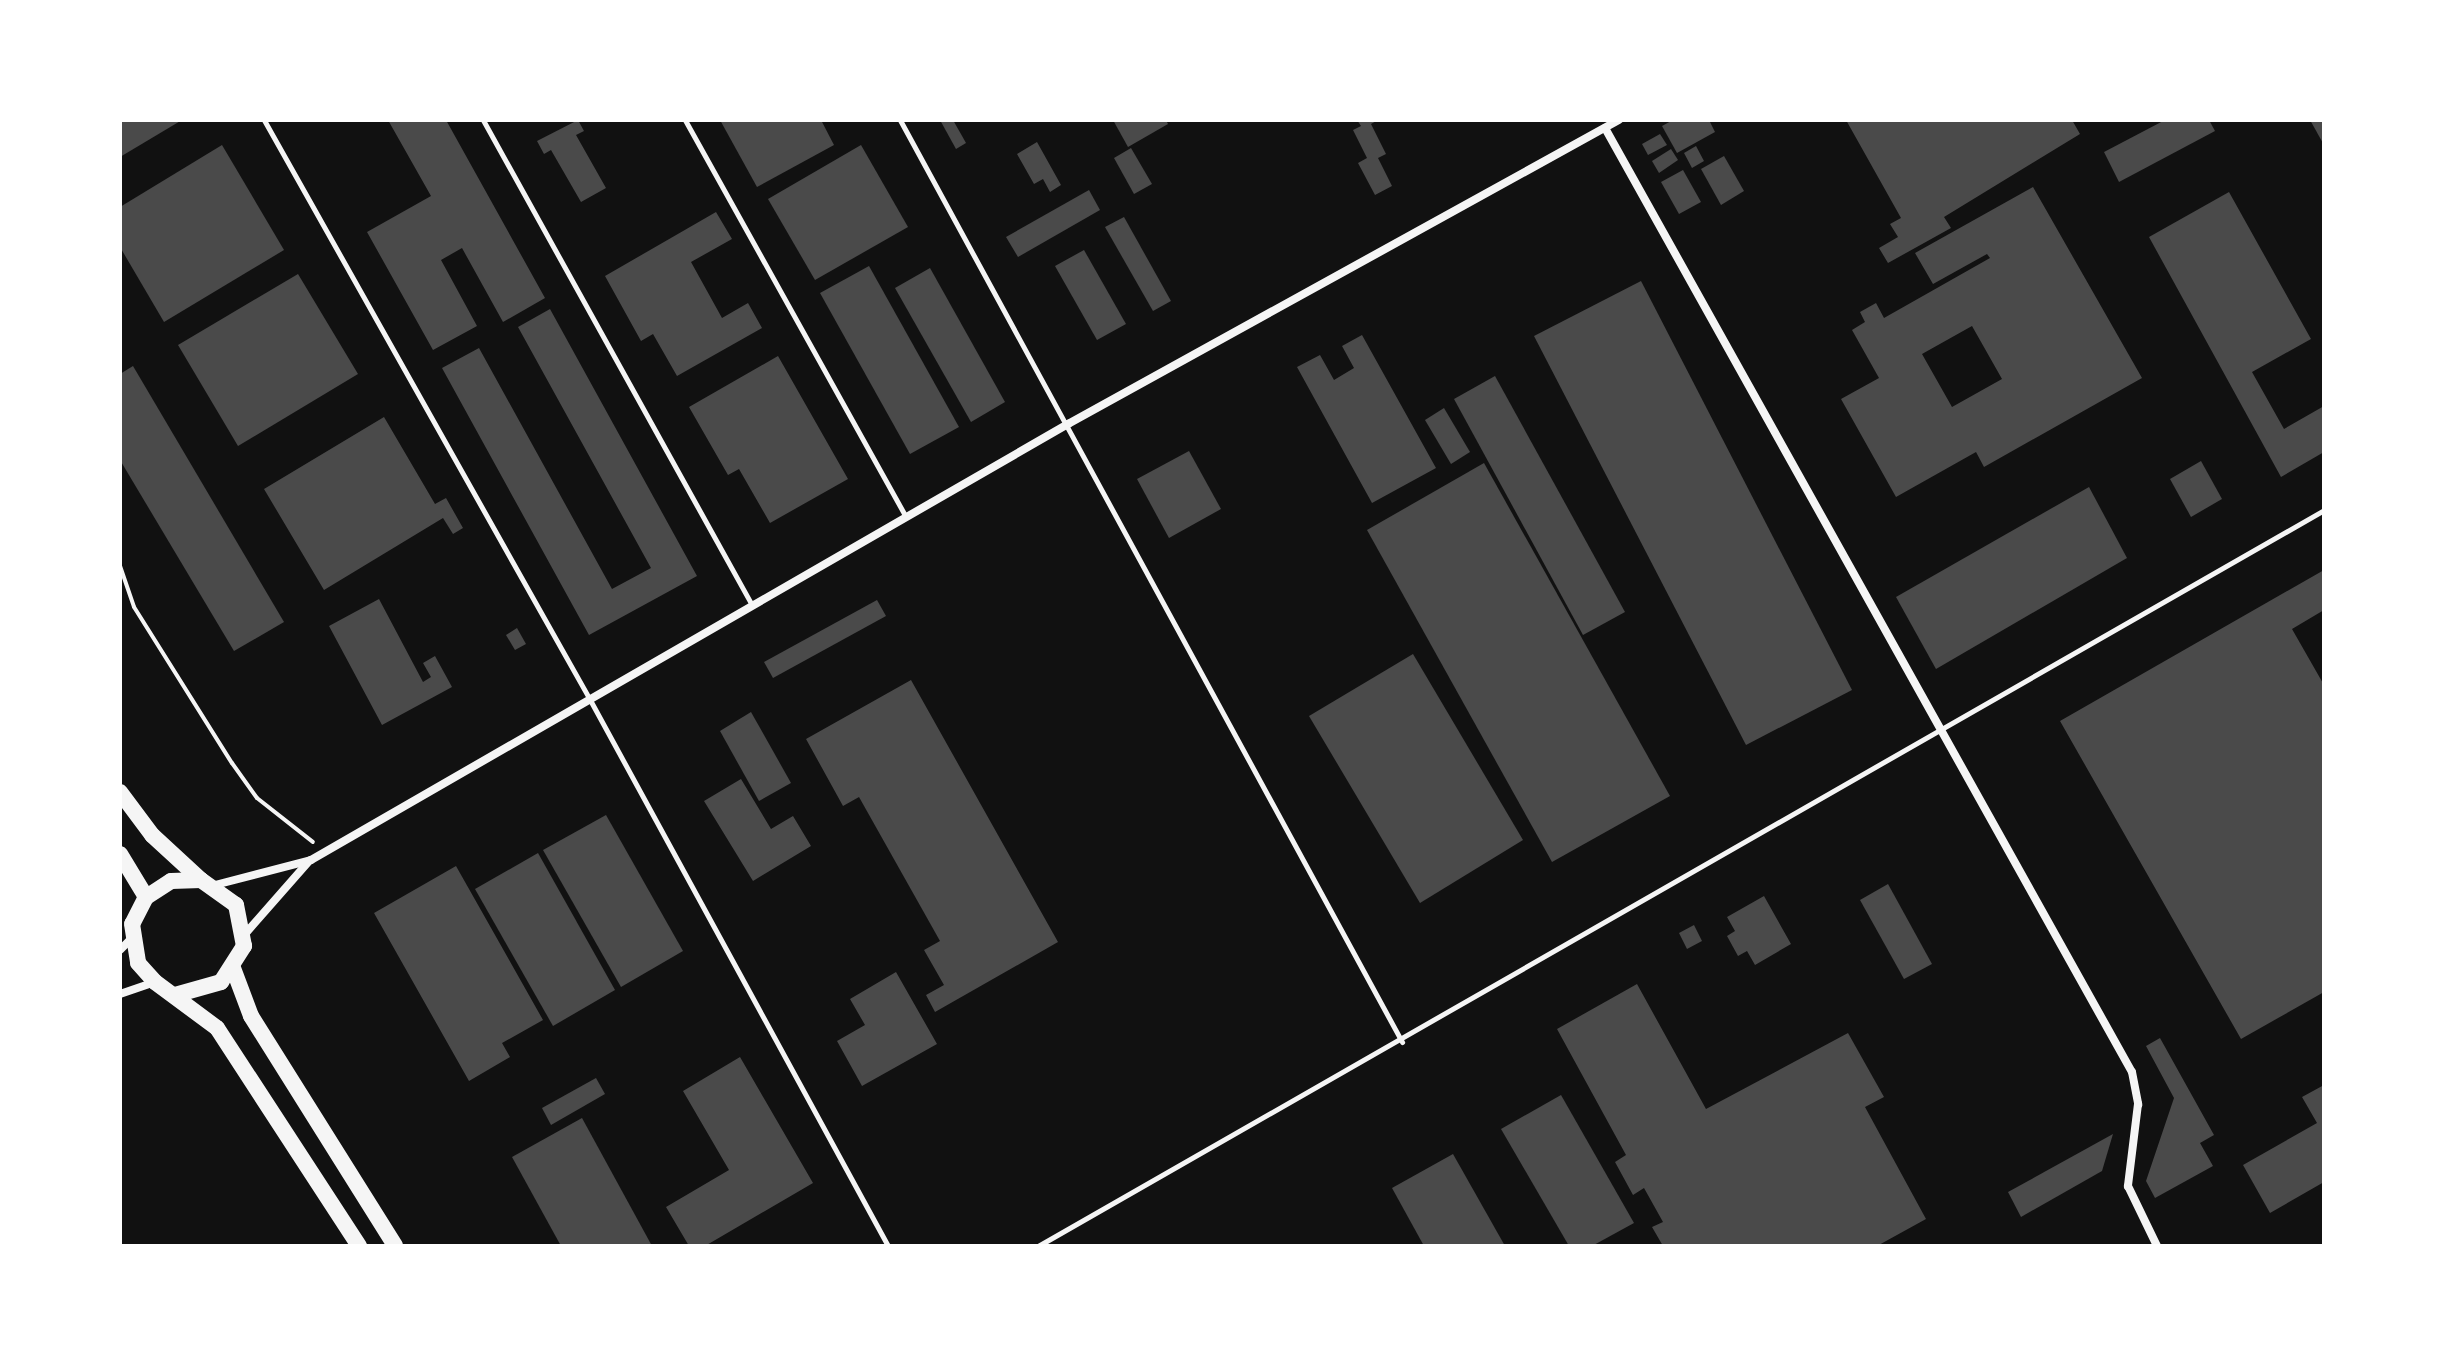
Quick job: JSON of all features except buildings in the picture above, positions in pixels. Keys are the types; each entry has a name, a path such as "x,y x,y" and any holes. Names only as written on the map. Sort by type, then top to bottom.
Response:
{"highway":[{"path":"120,792 152,835 236,905 245,934 233,968 208,989 175,995"},
{"path":"120,854 146,897"},
{"path":"208,882 171,881 146,897 132,924 126,945 155,982 217,1028 240,1058 359,1246"},
{"path":"233,968 251,1016 395,1246"}],"street":[{"path":"245,934 311,860 324,851 1068,424 1603,124 1619,120"},
{"path":"1603,124 2132,1072 2138,1104 2128,1186 2157,1246"},
{"path":"208,882 311,860"},
{"path":"120,994 155,982"}],"lane":[{"path":"264,120 589,698 888,1246"},
{"path":"483,120 752,605"},
{"path":"685,120 906,517"},
{"path":"900,120 1402,1042"},
{"path":"1038,1246 1402,1042 2324,510"}],"path":[{"path":"120,566 134,607 257,798 324,851"}]}
